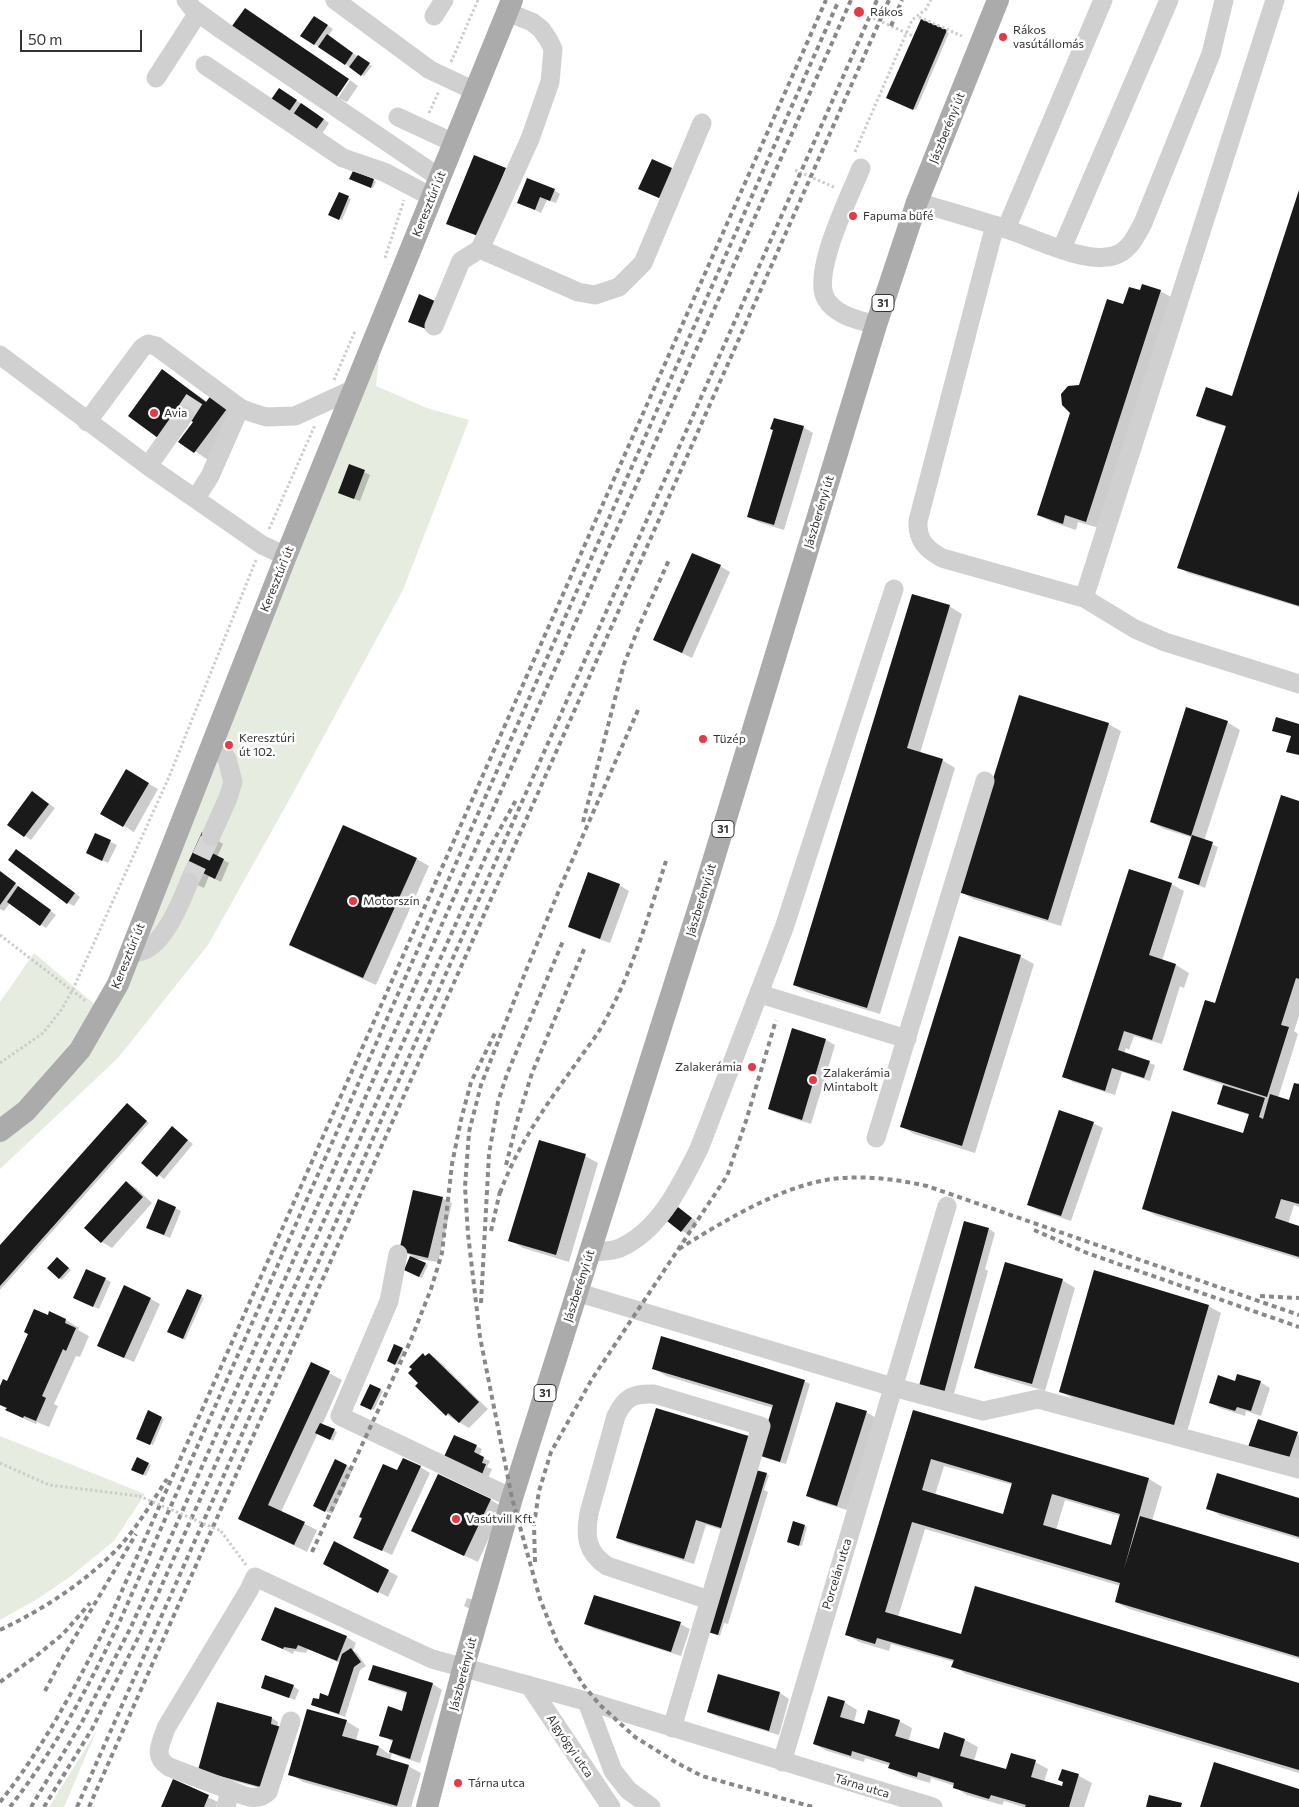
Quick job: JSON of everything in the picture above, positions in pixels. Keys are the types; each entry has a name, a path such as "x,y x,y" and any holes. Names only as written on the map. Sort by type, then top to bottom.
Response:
{"main road":[{"name":"Jászberényi út","path":"427,1807 463,1669 512,1498 701,900 876,325 917,202 998,0"},
{"name":"Keresztúri út","path":"0,1130 26,1111 80,1050 118,984 286,556 510,6"}],"street":[{"path":"335,0 430,70 475,91"},
{"path":"434,16 444,0"},
{"path":"1103,0 1001,227 918,520 920,539 925,546 942,558 1084,598 1135,629 1165,642 1299,684"},
{"path":"1062,248 1169,0"},
{"path":"917,202 1001,227 1087,257 1102,258 1115,256 1125,250 1135,238 1143,223 1211,54 1224,0"},
{"path":"1084,598 1275,0"},
{"path":"434,326 461,261 480,249 530,139 550,82 553,49 548,39 541,29 510,6"},
{"path":"156,78 192,7 436,187"},
{"path":"205,65 342,158 436,187"},
{"path":"398,118 454,143"},
{"path":"480,249 578,292 595,295 620,287 643,263 702,123"},
{"path":"861,168 826,254 822,283 823,292 830,304 841,313 876,325"},
{"path":"87,422 142,348 148,344 156,346 202,389 240,408 266,416 295,416 354,390"},
{"path":"0,355 148,466 262,545 286,556"},
{"path":"196,498 210,476 240,408"},
{"path":"148,466 184,415"},
{"path":"589,1252 618,1249 642,1236 659,1218 683,1181 699,1149 784,928 894,589"},
{"path":"211,836 233,782 227,759 214,739"},
{"path":"876,1138 985,781"},
{"path":"130,954 146,949 160,936 176,912 190,882"},
{"path":"760,994 906,1039"},
{"name":"Porcelán utca","path":"782,1762 947,1206"},
{"path":"398,1254 389,1301 340,1416 512,1498"},
{"path":"576,1292 893,1387 983,1411 1038,1399 1299,1469"},
{"path":"672,1728 761,1426 654,1394 642,1393 632,1396 616,1416 586,1527 589,1545 594,1555 607,1566 709,1600"},
{"path":"255,1577 166,1728 158,1752 161,1762 228,1799 264,1796 268,1792 290,1721"},
{"name":"Tárna utca","path":"255,1577 432,1660 587,1702 932,1807"},
{"name":"Algyógyi utca","path":"528,1685 611,1807"},
{"path":"587,1702 613,1771 628,1790 651,1807"}],"path":[{"path":"861,168 851,162 912,20 926,10 931,0"},
{"path":"864,14 913,36"},
{"path":"919,16 962,36"},
{"path":"795,170 850,195"},
{"path":"0,935 101,1013"},
{"path":"0,1463 49,1485 139,1496 221,1531 255,1577"}],"shaded area":[{"path":"381,341 376,386 427,408 469,420 403,590 208,945 118,1058 0,1169 0,1002 34,953 99,1008"},
{"path":"0,1436 145,1494 114,1541 71,1576 39,1598 0,1620"},
{"path":"97,1730 64,1807 49,1807"}],"building":[{"path":"245,8 349,79 336,98 232,26"},
{"path":"314,16 328,25 314,45 300,36"},
{"path":"921,19 947,30 913,110 886,98"},
{"path":"327,34 353,53 345,65 318,47"},
{"path":"358,55 370,63 361,76 349,67"},
{"path":"279,88 297,100 288,113 270,101"},
{"path":"301,103 324,119 315,131 292,116"},
{"path":"474,155 506,168 478,236 446,224"},
{"path":"652,159 672,168 659,198 638,189"},
{"path":"353,171 374,179 371,188 349,179"},
{"path":"527,178 555,189 550,201 540,197 535,210 517,203"},
{"path":"1299,190 1299,606 1177,568 1226,426 1196,416 1206,387 1232,396"},
{"path":"339,192 349,196 339,220 328,215"},
{"path":"1142,284 1161,290 1086,522 1065,515 1063,524 1037,515 1070,413 1062,405 1061,394 1068,386 1079,385 1107,299 1123,304 1129,287 1140,290"},
{"path":"419,294 437,302 426,329 408,322"},
{"name":"Avia","path":"162,369 206,402 212,394 229,406 194,453 178,442 193,422 178,410 158,438 128,416"},
{"path":"774,418 804,426 774,525 747,517 773,430 770,429"},
{"path":"349,464 365,470 354,499 338,493"},
{"path":"692,553 721,565 682,653 653,640"},
{"path":"912,594 950,605 907,748 943,759 867,1008 793,985"},
{"path":"1019,695 1109,723 1048,920 958,892"},
{"path":"1186,707 1228,721 1191,836 1150,822"},
{"path":"1276,717 1299,724 1299,755 1286,752 1291,736 1272,731"},
{"path":"126,769 149,783 123,827 100,814"},
{"path":"32,791 49,804 24,837 7,825"},
{"path":"1281,795 1299,801 1299,979 1296,978 1281,1025 1289,1027 1267,1097 1183,1070 1205,1000 1215,1003"},
{"name":"Motorszín","path":"343,825 417,858 363,978 289,945"},
{"path":"202,832 218,839 212,853 224,859 215,879 203,873 197,886 181,878"},
{"path":"95,833 111,840 102,861 86,853"},
{"path":"1192,835 1213,842 1199,885 1178,878"},
{"path":"16,849 75,893 67,904 8,860"},
{"path":"1129,869 1172,883 1149,955 1176,964 1152,1040 1124,1031 1118,1050 1150,1061 1144,1078 1112,1068 1105,1091 1062,1077"},
{"path":"0,871 16,883 0,905"},
{"path":"588,872 620,884 600,939 568,927"},
{"path":"18,886 51,910 40,926 7,902"},
{"path":"959,936 1021,955 962,1146 900,1127"},
{"path":"792,1028 826,1039 802,1120 768,1109"},
{"path":"1294,1083 1299,1084 1299,1204 1281,1199 1275,1218 1299,1226 1299,1257 1142,1209 1172,1111 1243,1133 1249,1114 1217,1104 1223,1085 1265,1098 1259,1117 1263,1119 1270,1094 1289,1100"},
{"path":"127,1103 147,1121 0,1286 0,1245"},
{"path":"1059,1110 1094,1122 1061,1216 1027,1205"},
{"path":"172,1126 188,1140 157,1177 141,1163"},
{"path":"539,1140 586,1154 556,1255 508,1241"},
{"path":"126,1181 143,1197 101,1243 84,1228"},
{"path":"413,1190 443,1197 428,1258 399,1251"},
{"path":"158,1199 176,1207 164,1235 146,1228"},
{"path":"678,1207 692,1218 681,1232 667,1221"},
{"path":"964,1221 989,1228 944,1393 919,1386"},
{"path":"410,1256 426,1263 419,1277 404,1270"},
{"path":"57,1257 69,1268 59,1279 47,1268"},
{"path":"1005,1262 1063,1279 1032,1384 974,1368"},
{"path":"86,1269 106,1278 93,1307 73,1298"},
{"path":"1094,1270 1209,1305 1174,1425 1059,1392"},
{"path":"124,1285 151,1298 124,1358 97,1346"},
{"path":"187,1289 202,1295 183,1339 167,1332"},
{"path":"34,1309 48,1315 49,1311 66,1319 65,1323 76,1328 66,1351 63,1349 42,1396 46,1398 36,1421 24,1416 23,1418 5,1410 7,1408 0,1405 0,1386 3,1379 7,1381 28,1334 24,1332"},
{"path":"661,1336 805,1380 780,1462 758,1455 773,1405 652,1369"},
{"path":"394,1344 403,1348 395,1365 387,1361"},
{"path":"423,1353 425,1356 429,1353 479,1402 459,1423 448,1413 446,1416 415,1386 418,1383 408,1373 412,1369 409,1367"},
{"path":"311,1362 330,1371 268,1505 305,1522 294,1545 238,1519"},
{"path":"1237,1374 1261,1381 1251,1411 1237,1407 1235,1411 1209,1403 1218,1375 1235,1381"},
{"path":"370,1384 381,1389 371,1410 360,1405"},
{"path":"836,1402 867,1411 837,1506 806,1496"},
{"path":"656,1408 752,1437 724,1529 696,1520 684,1559 616,1538"},
{"path":"148,1410 162,1417 150,1445 136,1439"},
{"path":"913,1410 1149,1478 1124,1569 1140,1516 1299,1563 1299,1657 1115,1602 1120,1583 912,1522 885,1612 961,1634 975,1586 1299,1683 1299,1770 951,1667 954,1660 877,1638 875,1644 845,1635","holes":["931,1459 1012,1483 1003,1514 922,1490","1052,1494 1120,1514 1111,1545 1043,1525"]},
{"path":"1258,1419 1298,1432 1288,1461 1248,1447"},
{"path":"320,1423 335,1429 330,1440 315,1433"},
{"path":"454,1435 477,1445 474,1452 484,1457 482,1463 486,1464 481,1477 442,1461"},
{"path":"137,1457 149,1463 143,1475 131,1470"},
{"path":"403,1458 421,1466 382,1551 353,1538 362,1518 359,1517 383,1464 397,1470"},
{"path":"335,1459 347,1465 325,1512 313,1506"},
{"path":"756,1470 767,1473 718,1635 708,1632"},
{"path":"1217,1473 1299,1498 1299,1537 1206,1509"},
{"path":"438,1474 491,1499 464,1556 411,1531"},
{"path":"793,1521 805,1525 799,1546 787,1542"},
{"path":"334,1541 389,1570 378,1593 323,1564"},
{"path":"594,1595 681,1622 671,1652 584,1624"},
{"path":"275,1607 347,1636 337,1661 298,1645 296,1649 284,1647 283,1649 261,1640"},
{"path":"351,1648 361,1662 354,1667 339,1714 311,1705 313,1698 319,1699 320,1693 328,1696 342,1654"},
{"path":"373,1665 433,1683 410,1759 389,1752 393,1740 379,1736 388,1706 402,1711 407,1692 368,1680"},
{"path":"718,1674 780,1692 769,1731 707,1712"},
{"path":"265,1675 294,1685 289,1698 261,1688"},
{"path":"828,1696 845,1701 840,1717 864,1724 868,1710 900,1720 895,1736 939,1749 944,1732 965,1739 960,1756 1006,1769 1011,1753 1036,1760 1031,1777 1062,1786 1063,1782 1058,1780 1062,1769 1079,1774 1069,1807 1025,1807 1026,1805 991,1795 989,1799 953,1788 954,1783 918,1772 917,1777 888,1768 890,1763 852,1751 851,1756 813,1744"},
{"path":"217,1702 272,1717 271,1724 281,1727 264,1788 198,1770"},
{"path":"307,1709 347,1720 342,1736 379,1746 376,1755 409,1765 397,1806 288,1775"},
{"path":"1214,1762 1299,1789 1299,1807 1200,1807"},
{"path":"173,1779 209,1795 204,1807 161,1807"},
{"path":"1149,1795 1182,1803 1181,1807 1146,1807"}],"tunnel":[{"path":"184,415 197,395"},
{"path":"189,882 211,836"}],"railway":[{"path":"0,1802 45,1737 72,1691 109,1620 826,0"},
{"path":"31,1807 82,1722 131,1627 851,0"},
{"path":"77,1807 877,0"},
{"path":"89,1807 889,0"},
{"path":"891,26 902,0"},
{"path":"10,1807 56,1741 119,1623 838,2"},
{"path":"583,822 624,664 669,560"},
{"path":"638,710 525,973 481,1085 469,1132 465,1187 468,1234 480,1337 512,1498 540,1599 557,1642 584,1686 600,1705 635,1737 677,1763 702,1776 813,1807"},
{"path":"44,1807 92,1729 141,1632 489,849 516,800"},
{"path":"500,1193 515,1159 533,1126 596,1035 610,1011 629,970 666,861"},
{"path":"481,1303 489,1154 498,1102 507,1074 563,941"},
{"path":"506,1165 532,1073 585,947"},
{"path":"535,1562 534,1525 539,1491 551,1452 592,1379 727,1176 746,1121 776,1020"},
{"path":"312,1552 410,1342 431,1289 442,1253 452,1164 461,1120 471,1082 495,1033"},
{"path":"679,1249 752,1206 793,1189 832,1179 880,1178 927,1186 1299,1315"},
{"path":"491,1231 501,1187"},
{"path":"1034,1230 1087,1253 1299,1327"},
{"path":"1260,1296 1299,1298"},
{"path":"0,1630 64,1594 107,1559 133,1530 167,1479"},
{"path":"45,1691 136,1534"},
{"path":"0,1682 63,1634 90,1603"}],"place":[{"name":"Rákos","path":"859,12"},
{"name":"Rákos vasútállomás","path":"1003,37"},
{"name":"Fapuma büfé","path":"853,216"},
{"name":"Avia","path":"154,413"},
{"name":"Tüzép","path":"703,739"},
{"name":"Keresztúri út 102.","path":"229,745"},
{"name":"Motorszín","path":"353,901"},
{"name":"Zalakerámia","path":"752,1067"},
{"name":"Zalakerámia Mintabolt","path":"813,1080"},
{"name":"Vasútvill Kft.","path":"456,1519"},
{"name":"Tárna utca","path":"458,1783"}]}
